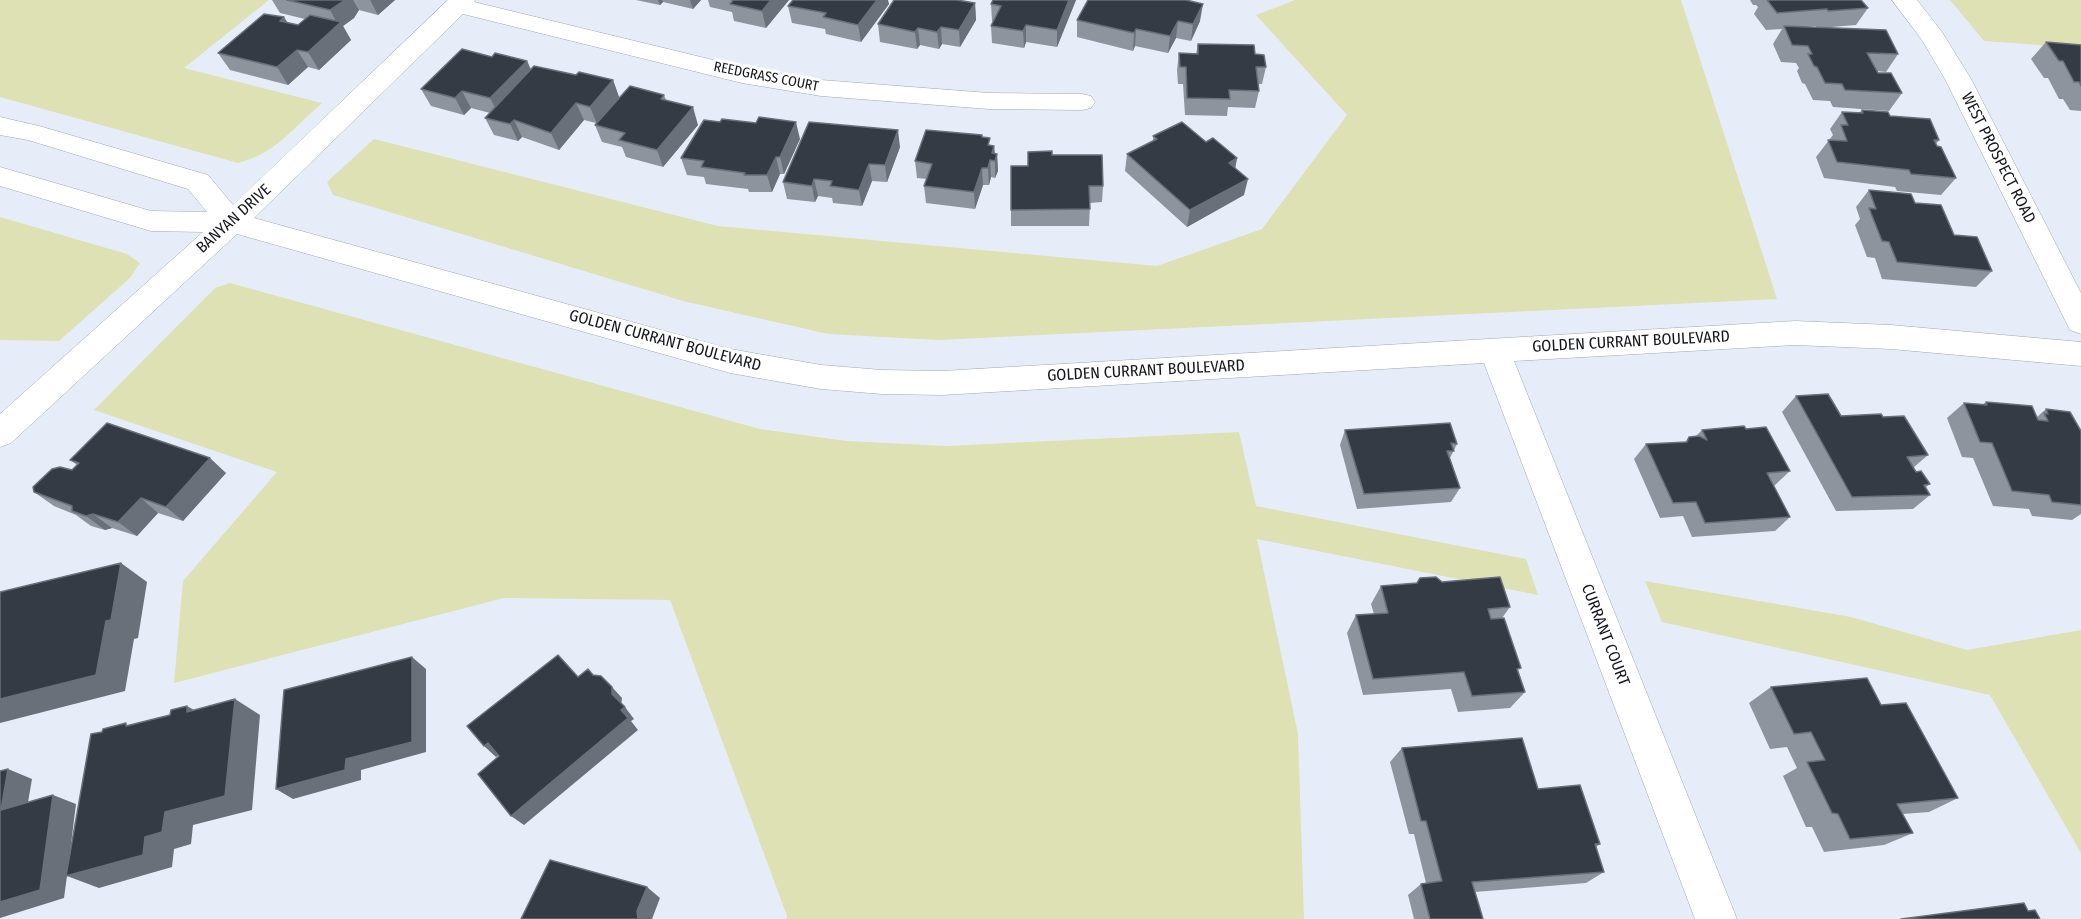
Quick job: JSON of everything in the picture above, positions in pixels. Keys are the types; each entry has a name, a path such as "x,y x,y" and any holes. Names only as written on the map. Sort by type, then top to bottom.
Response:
{"street":[{"name":"WEST PROSPECT ROAD","path":"1904,0 1933,38 1958,79 2081,322"},
{"name":"REEDGRASS COURT","path":"460,2 742,75 821,88 989,100 1083,102"},
{"name":"BANYAN DRIVE","path":"0,434 345,116 460,2"},
{"path":"0,126 30,132 198,182 231,222"},
{"name":"GOLDEN CURRANT BOULEVARD","path":"0,176 151,220 231,222 730,361 821,377 882,382 942,383 1795,333 1891,337 2081,354"},
{"name":"CURRANT COURT","path":"1494,350 1716,919"}],"green space":[{"path":"0,0 269,0 184,68 322,103 273,147 238,163 0,97"},
{"path":"1295,0 1681,0 1777,299 939,340 828,334 683,301 333,195 327,182 374,139 718,226 1157,266 1262,229 1347,115 1256,15"},
{"path":"1950,0 2081,0 2081,48 1984,41"},
{"path":"0,217 127,254 140,263 130,278 59,341 0,340"},
{"path":"230,283 760,429 846,441 945,446 1239,432 1256,506 1526,559 1538,595 1257,539 1298,734 1304,919 786,919 787,916 670,600 504,598 174,683 183,581 277,472 94,410 215,288"},
{"path":"1645,581 1851,617 1967,650 2081,630 2081,853 1990,695 1662,622"}],"building":[{"path":"287,0 345,0 330,10"},
{"path":"733,0 771,0 762,11 730,4"},
{"path":"793,0 877,0 858,25 823,17 826,13 788,6"},
{"path":"894,0 957,0 975,3 959,30 941,27 937,32 918,28 915,32 878,24"},
{"path":"993,0 1069,0 1057,30 1026,25 1023,31 991,26 1001,6 991,4"},
{"path":"1088,0 1186,0 1203,4 1193,24 1178,21 1170,36 1136,29 1134,33 1077,20"},
{"path":"1767,0 1861,0 1868,8 1777,13"},
{"path":"264,14 284,17 280,21 298,25 310,15 341,22 308,52 297,50 277,67 218,53"},
{"path":"1784,26 1886,30 1898,54 1867,53 1878,73 1891,73 1902,93 1845,90 1842,84 1825,83 1808,54 1812,54 1808,46 1792,45"},
{"path":"2046,42 2081,45 2081,86 2079,82 2074,82 2063,61 2059,61"},
{"path":"1198,44 1254,45 1255,54 1264,55 1266,67 1256,67 1259,91 1229,90 1230,99 1187,98 1186,67 1180,67 1179,53 1198,54"},
{"path":"462,49 492,57 495,53 527,61 490,98 462,91 455,98 421,89"},
{"path":"534,66 576,75 579,72 613,80 590,107 576,103 551,133 514,120 510,124 485,118"},
{"path":"630,86 664,95 661,99 693,107 657,150 619,140 625,133 595,125"},
{"path":"1862,110 1888,112 1890,116 1930,119 1939,140 1934,140 1937,146 1941,147 1956,178 1911,174 1909,170 1837,162 1828,140 1847,141 1841,125 1848,125 1842,112 1863,113"},
{"path":"759,117 796,122 780,157 776,157 767,175 744,175 745,173 701,167 704,161 681,158 704,120 720,122 722,119 756,123"},
{"path":"809,122 898,130 885,165 869,164 859,190 830,186 832,181 814,179 812,186 783,182"},
{"path":"1182,122 1206,142 1213,138 1237,158 1229,163 1248,179 1190,210 1127,154 1157,139 1153,136"},
{"path":"926,130 982,135 982,137 990,138 988,145 994,146 992,153 997,154 995,161 990,160 988,168 982,168 974,192 924,186 932,164 915,161"},
{"path":"1052,151 1052,155 1102,155 1103,186 1089,186 1090,209 1011,210 1011,166 1028,166 1028,152"},
{"path":"1869,190 1911,194 1915,203 1941,205 1954,235 1977,237 1992,271 1897,262 1889,242 1882,241 1869,208 1876,209"},
{"path":"1828,394 1841,416 1881,414 1883,417 1904,416 1928,455 1907,457 1916,472 1921,471 1930,484 1924,485 1930,495 1852,497 1796,396"},
{"path":"1986,402 2032,406 2038,420 2048,421 2044,413 2048,414 2046,409 2070,412 2081,431 2081,505 2052,502 2049,495 2012,491 1992,443 1980,442 1964,403 1987,405"},
{"path":"107,423 210,458 166,507 141,498 118,522 93,514 86,516 72,511 72,506 34,492 33,487 52,469 60,467 72,470 79,463 70,460"},
{"path":"1450,423 1457,444 1451,443 1454,451 1447,451 1460,488 1364,494 1345,430"},
{"path":"1744,426 1746,429 1766,427 1790,471 1767,473 1790,517 1705,523 1696,502 1673,503 1646,444 1687,442 1689,437 1699,436 1707,440 1702,430"},
{"path":"121,563 111,620 106,621 96,675 0,699 0,592"},
{"path":"1436,577 1442,582 1500,577 1510,607 1488,609 1491,619 1504,618 1521,668 1517,669 1525,692 1472,696 1464,672 1373,679 1356,615 1388,613 1381,586 1417,583 1420,578"},
{"path":"558,655 578,677 588,669 593,675 601,676 612,687 612,694 625,707 621,710 628,718 511,816 478,774 499,756 488,743 484,746 467,726"},
{"path":"412,657 412,742 346,759 345,770 276,789 284,690"},
{"path":"1867,678 1881,705 1906,703 1958,798 1897,804 1913,833 1850,839 1838,814 1832,813 1807,762 1825,760 1811,732 1794,734 1771,687"},
{"path":"235,699 225,796 165,812 162,832 145,837 143,855 66,876 91,734 126,723 126,726 170,715 171,710 187,706 187,712"},
{"path":"1522,738 1538,789 1580,785 1600,844 1595,844 1604,872 1472,882 1483,919 1430,919 1421,884 1442,881 1426,821 1421,821 1402,748"},
{"path":"8,769 1,810 53,795 40,890 0,902 0,771"},
{"path":"550,860 647,887 637,911 638,919 521,919"},
{"path":"2024,903 2028,911 2035,910 2040,919 1901,919"}]}
